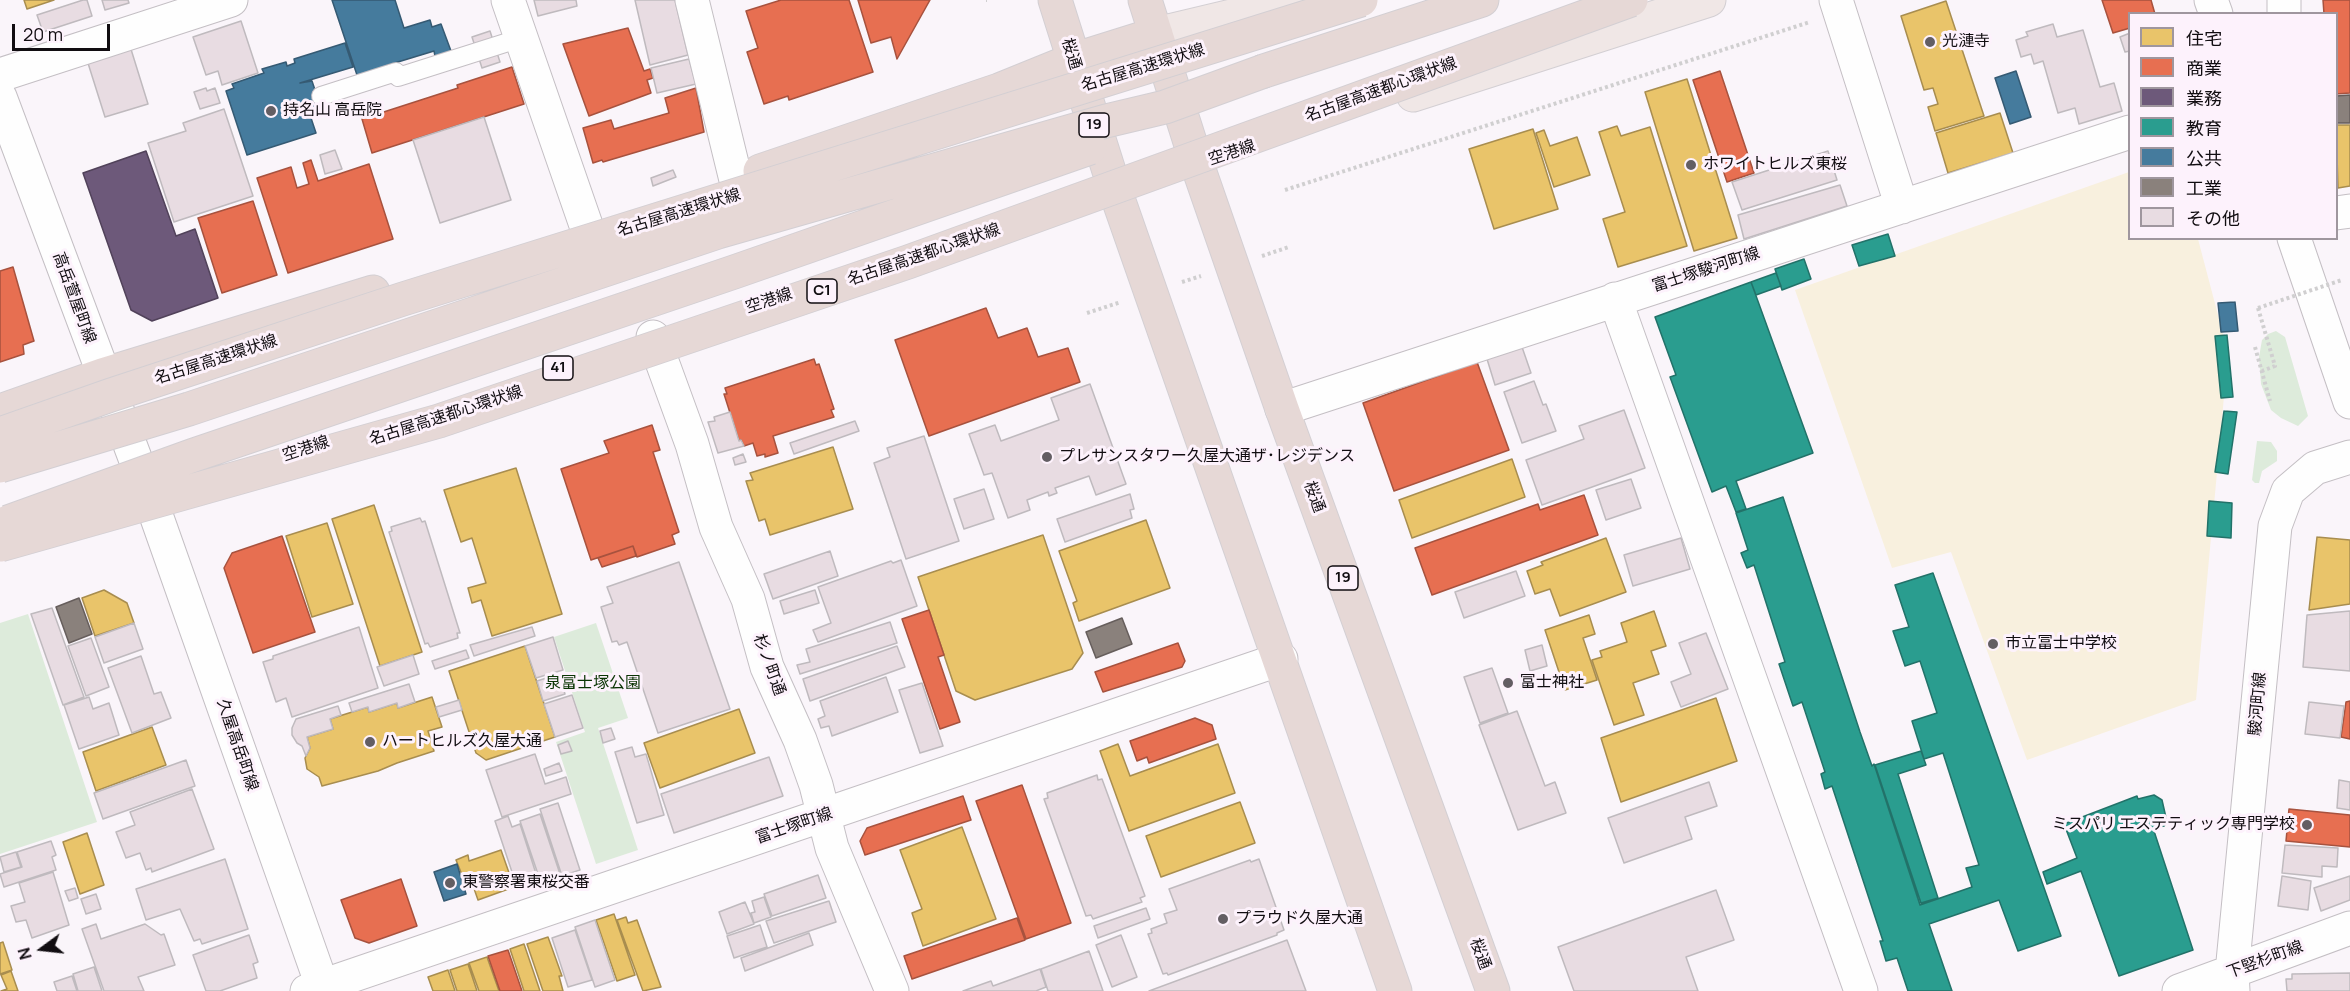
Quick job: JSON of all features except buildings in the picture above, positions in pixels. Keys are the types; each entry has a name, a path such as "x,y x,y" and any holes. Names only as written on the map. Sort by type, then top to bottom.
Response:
{"highway":[{"name":"桜通","path":"1055,0 1115,190 1281,659 1395,991"},
{"name":"桜通","path":"1145,0 1197,164 1282,409 1493,991"},
{"name":"名古屋高速環状線","path":"0,434 403,299 1361,0"},
{"path":"0,466 189,409 718,232 1165,107 1264,71 1482,0"},
{"name":"名古屋高速都心環状線","path":"0,546 439,421 908,262 1631,0"},
{"path":"0,411 102,375 587,228 736,180 999,90 1073,60 1155,34"},
{"path":"0,525 205,451 734,272 1121,137 1165,107"},
{"name":"空港線","path":"0,546 1197,164"}],"main road":[{"path":"1155,34 1299,0"},
{"name":"空港線","path":"1197,164 1709,0"}],"street":[{"path":"0,75 231,0"},
{"path":"508,0 587,228"},
{"path":"692,0 736,180"},
{"path":"1838,6 1902,207"},
{"name":"高岳萱屋町線","path":"0,97 102,375 150,498"},
{"name":"富士塚駿河町線","path":"1282,409 2128,133"},
{"path":"2295,240 2350,402"},
{"path":"1615,299 1861,991"},
{"name":"杉ノ町通","path":"653,338 692,444 716,526 748,599 766,667 800,740 816,785 836,857 892,991"},
{"name":"駿河町線","path":"2233,982 2275,526 2288,491 2315,468 2350,457"},
{"name":"久屋高岳町線","path":"150,498 318,989"},
{"name":"富士塚町線","path":"318,989 1281,659"},
{"name":"下竪杉町線","path":"2179,991 2233,982 2350,928"}],"lane":[{"path":"321,96 396,72 398,77 521,38"}],"path":[{"path":"1285,190 1838,6"},
{"path":"1087,313 1289,247"},
{"path":"2262,370 2276,366 2258,308 2342,280"},
{"path":"2255,348 2270,401"}],"green space":[{"path":"2276,331 2285,337 2308,416 2298,426 2271,410 2261,384 2259,357 2262,340 2268,334"},
{"path":"2257,441 2271,442 2277,451 2277,461 2262,471 2259,483 2255,483 2252,480"},
{"path":"28,614 97,822 0,854 0,623"},
{"name":"泉富士塚公園","path":"596,623 628,718 598,728 638,850 596,864 556,742 585,732 554,637"}],"sand":[{"path":"2128,172 2128,240 2198,240 2228,353 2196,700 2027,760 1951,552 1892,568 1795,290"}],"place":[{"name":"光漣寺","path":"1930,42"},
{"name":"持名山 高岳院","path":"271,111"},
{"name":"ホワイトヒルズ東桜","path":"1691,165"},
{"name":"プレサンスタワー久屋大通ザ･レジデンス","path":"1047,457"},
{"name":"市立冨士中学校","path":"1993,644"},
{"name":"富士神社","path":"1508,683"},
{"name":"ハートヒルズ久屋大通","path":"370,742"},
{"name":"ミスパリ エステティック専門学校","path":"2307,825"},
{"name":"東警察署東桜交番","path":"450,883"},
{"name":"プラウド久屋大通","path":"1223,919"}]}
